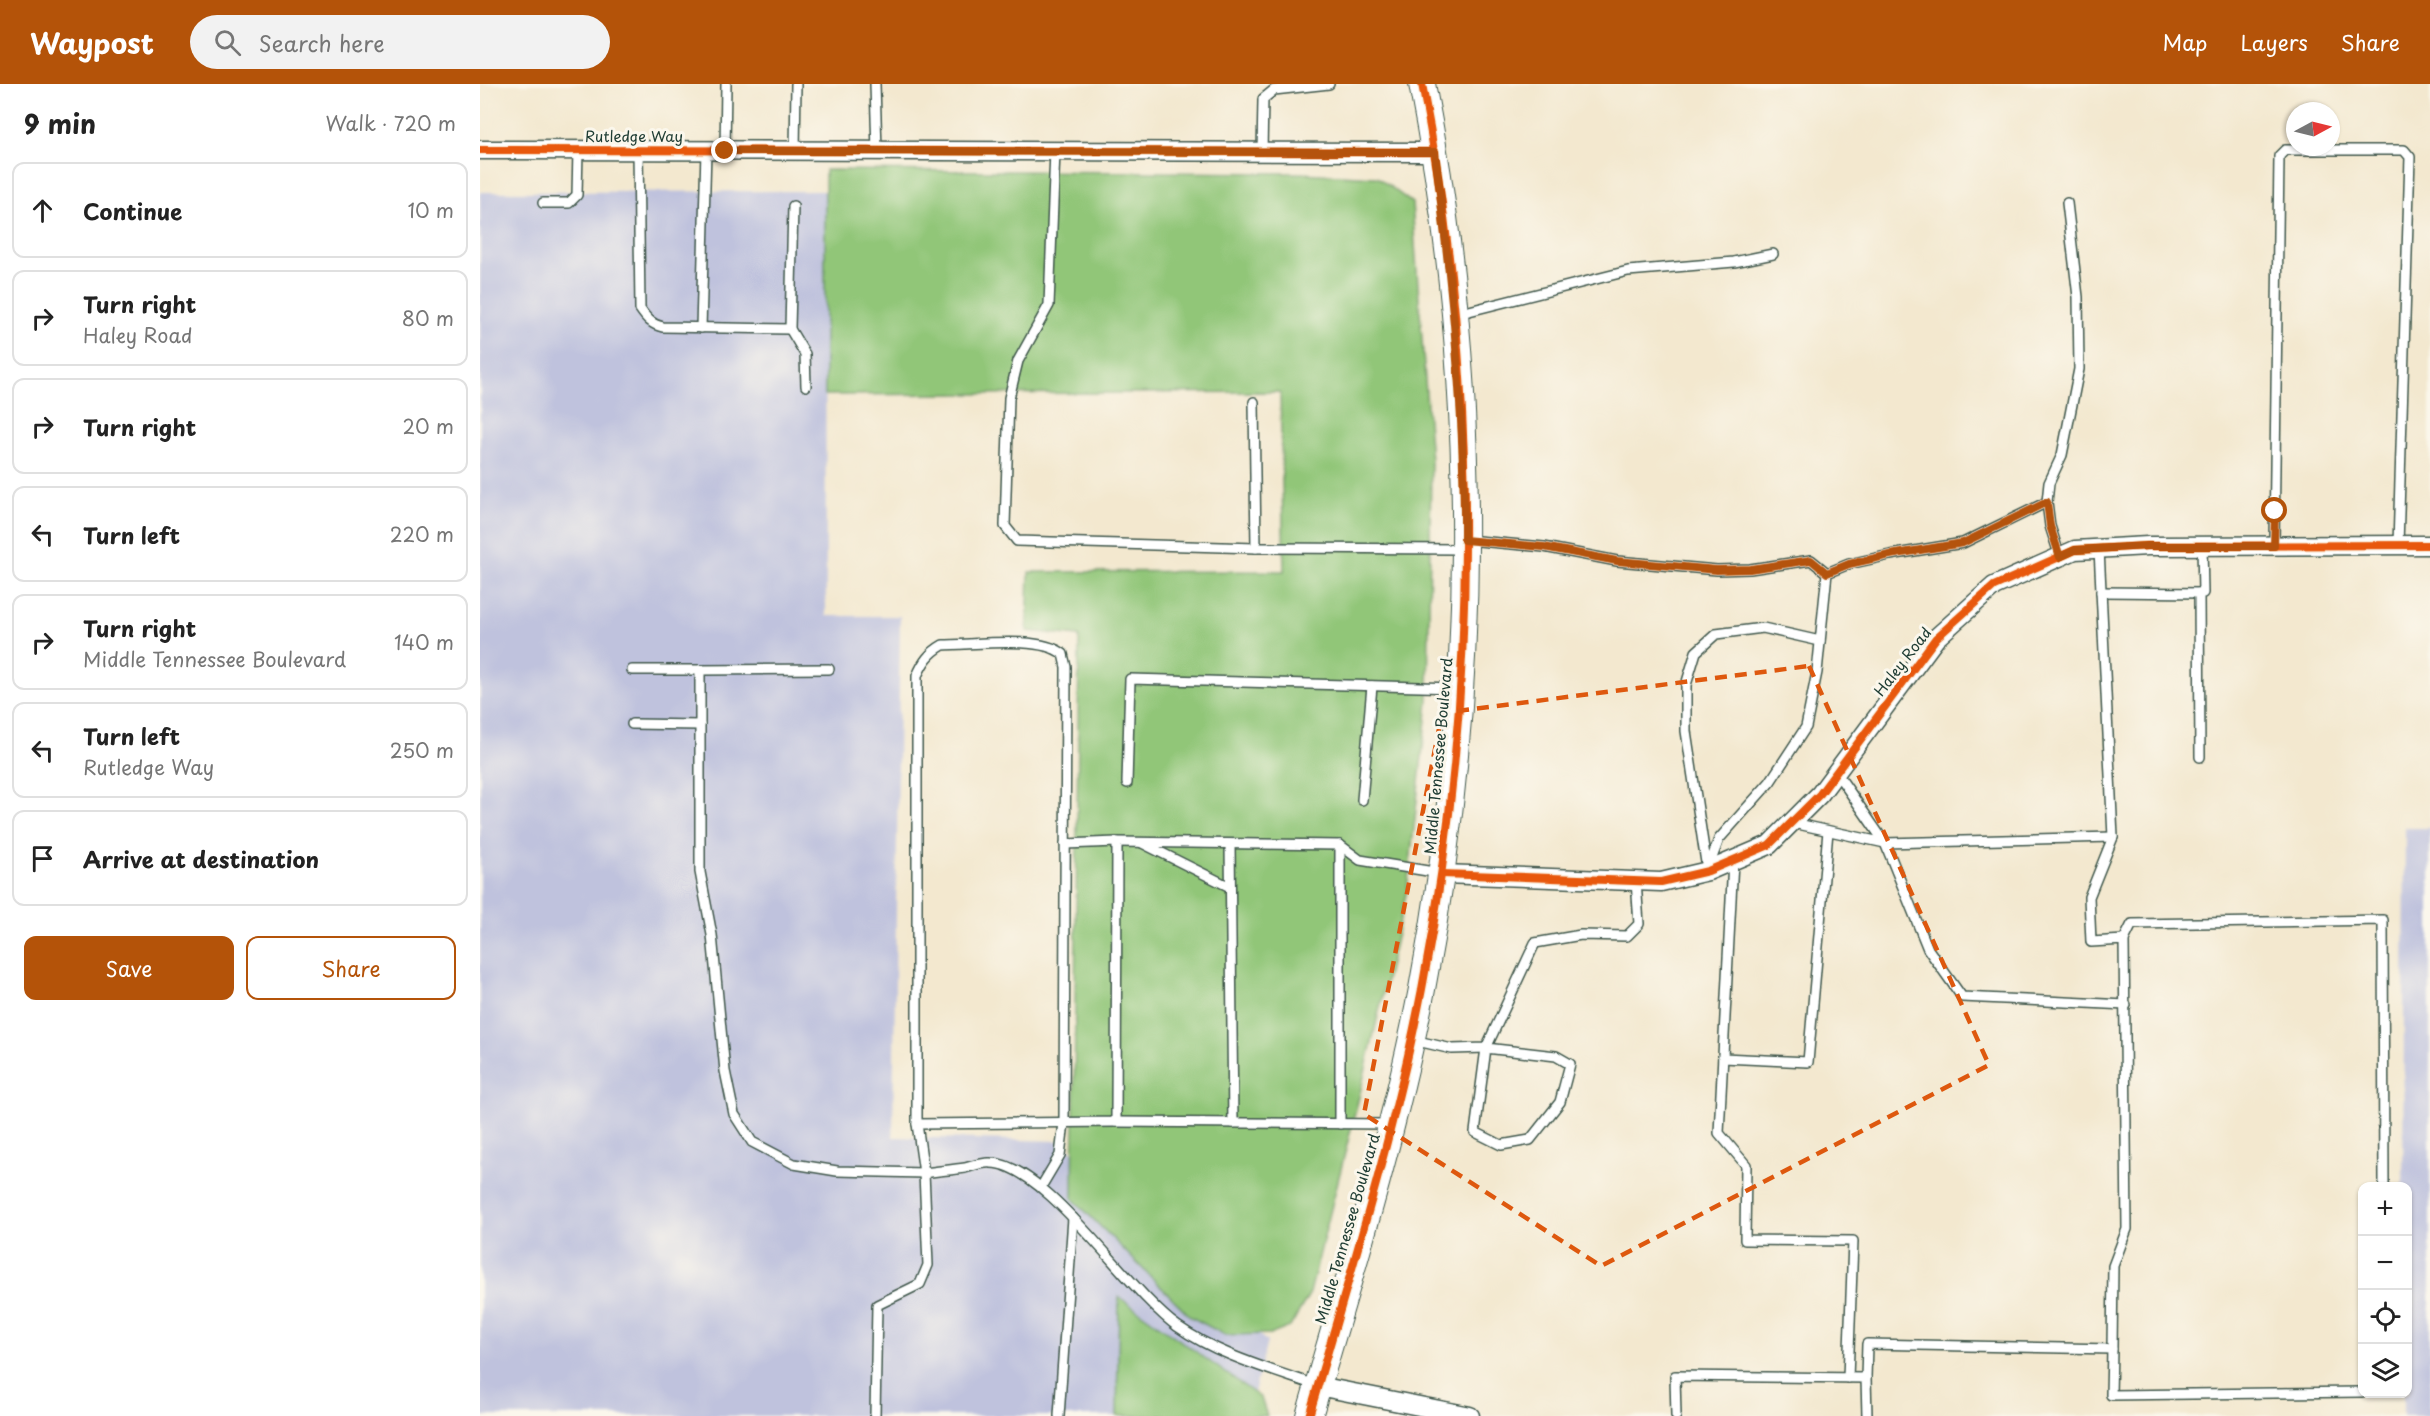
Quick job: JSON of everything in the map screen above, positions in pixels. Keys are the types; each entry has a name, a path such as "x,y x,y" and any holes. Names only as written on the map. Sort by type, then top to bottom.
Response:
{"main road":[{"name":"Middle Tennessee Boulevard","path":"1309,1416 1393,1124 1411,1039 1442,874 1459,688 1464,608 1465,480 1455,315 1435,152 1422,84"}],"street":[{"name":"Rutledge Way","path":"480,150 1435,152"},
{"name":"Haley Road","path":"1442,874 1661,882 1708,871 1769,845 1792,823 1836,772 1936,638 1994,586 2075,550 2202,546 2430,545"},
{"path":"1318,1386 1470,1416"}],"lane":[{"path":"725,151 726,84"},
{"path":"795,151 796,84"},
{"path":"875,84 877,151"},
{"path":"1262,152 1263,99 1274,90 1329,84"},
{"path":"543,203 569,203 577,195 578,150"},
{"path":"638,150 640,309 656,326 790,329"},
{"path":"2274,546 2280,156 2285,150 2404,150 2410,157 2398,545"},
{"path":"701,328 706,151"},
{"path":"1055,151 1049,305 1018,361 1009,398 1005,525 1017,542 1256,548 1464,545 1544,547 1617,561 1717,570 1750,569 1811,560 1827,573"},
{"path":"2060,557 2050,526 2047,502 2049,483 2062,455 2079,369 2078,297 2067,202"},
{"path":"794,206 790,329 805,354 806,386"},
{"path":"1455,315 1628,271 1734,262 1773,254"},
{"path":"1254,402 1256,548"},
{"path":"1827,573 1849,564 1963,543 2047,502"},
{"path":"2101,592 2203,593 2202,546"},
{"path":"2099,549 2113,837 2090,897 2091,942 2124,940"},
{"path":"1708,871 1719,839 1770,782 1806,727 1820,641 1827,573"},
{"path":"2199,593 2200,757"},
{"path":"1708,871 1686,731 1686,685 1696,652 1716,634 1763,628 1820,641"},
{"path":"875,1416 877,1305 920,1284 928,1265 924,1173 917,1124 917,676 923,663 933,651 943,645 1039,644 1055,647 1063,654 1066,667 1064,1123 1060,1155 1041,1186"},
{"path":"632,670 829,669"},
{"path":"700,670 700,872 712,935 724,1071 734,1114 752,1142 794,1164 837,1171 924,1173 991,1162 1013,1168 1041,1186 1139,1293 1178,1326 1254,1364 1318,1386"},
{"path":"1127,783 1130,679 1459,688"},
{"path":"1362,800 1372,686"},
{"path":"632,724 700,725"},
{"path":"1836,772 1885,843 1928,949 1962,997 2126,1005"},
{"path":"1792,823 1885,843 2113,837"},
{"path":"1723,1058 1808,1062 1828,831"},
{"path":"1116,1122 1117,842"},
{"path":"1065,844 1140,842 1340,845 1360,860 1442,874"},
{"path":"1140,842 1230,887"},
{"path":"1230,844 1233,1123"},
{"path":"1340,845 1340,1124"},
{"path":"1733,861 1719,1133 1746,1165 1745,1240 1853,1241 1848,1378"},
{"path":"1411,1039 1452,1048 1486,1048 1556,1056 1570,1064 1560,1102 1530,1140 1501,1145 1475,1132 1486,1048 1535,944 1581,935 1628,936 1639,924 1636,881"},
{"path":"2358,1392 2111,1395 2113,1266 2127,1229 2124,940 2132,924 2383,920 2384,1182"},
{"path":"917,1124 1116,1122 1393,1124"},
{"path":"1059,1416 1072,1218"},
{"path":"1867,1416 1867,1344 2112,1349"},
{"path":"1676,1416 1675,1376 1866,1378"}],"highlighted area":[{"path":"1809,666 1989,1065 1601,1266 1364,1114 1442,713"}],"shaded area":[{"path":"825,191 826,616 900,616 893,1137 1061,1141 1267,1342 1248,1416 480,1416 480,192"},
{"path":"2405,828 2430,828 2430,1416 2403,1416 2403,1398 2412,1398 2412,1182 2403,1182"}],"green space":[{"path":"825,170 1301,173 1377,177 1412,203 1431,461 1428,702 1407,890 1362,1085 1310,1293 1290,1327 1272,1334 1225,1335 1191,1317 1073,1199 1079,636 1027,631 1029,572 1284,571 1280,392 825,395"},
{"path":"1119,1297 1261,1398 1267,1416 1117,1416"}],"cycle path":[{"path":"1309,1416 1370,1204 1411,1043 1441,877 1454,764 1462,650 1465,536 1463,423 1454,309 1441,196 1422,84"},
{"path":"480,150 1435,152"},
{"path":"1442,874 1661,882 1708,871 1769,845 1820,794 1936,638 1994,586 2075,550 2148,546 2430,545"}],"route":[{"path":"725,151 1435,152 1454,306 1465,480 1464,540 1544,547 1617,561 1717,570 1750,569 1811,560 1827,573 1849,564 1963,543 2047,502 2050,526 2060,557 2075,550 2148,546 2274,546 2275,511"}]}
